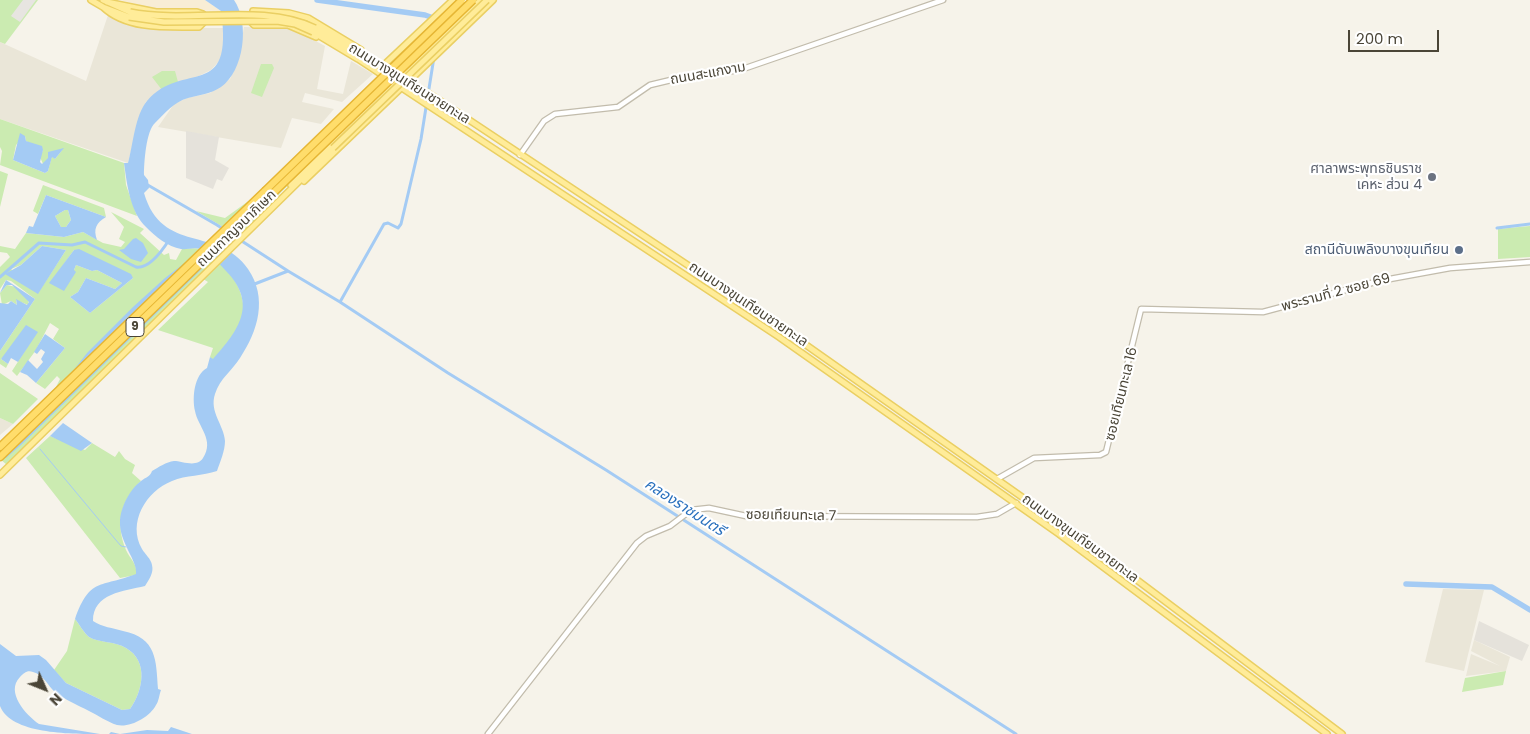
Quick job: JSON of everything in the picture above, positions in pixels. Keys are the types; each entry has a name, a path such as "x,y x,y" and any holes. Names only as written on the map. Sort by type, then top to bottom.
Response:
{"highway":[{"name":"ถนนกาญจนาภิเษก","path":"0,447 462,0"},
{"name":"ถนนกาญจนาภิเษก","path":"0,458 478,1"}],"main road":[{"name":"ถนนบางขุนเทียนชายทะเล","path":"91,0 103,8 130,14 164,17 286,17 384,65 751,307 1031,503 1342,734"},
{"path":"384,65 453,0"},
{"path":"260,219 487,3 493,0"},
{"name":"ถนนบางขุนเทียนชายทะเล","path":"105,1 130,14"},
{"path":"103,8 124,20 149,25 199,27 205,21 203,14 197,12 156,12 105,1"},
{"path":"402,77 478,1"},
{"path":"409,81 487,3"},
{"path":"358,59 288,25 254,25 251,22 250,14 253,11 289,13 308,18 359,48 365,56"},
{"name":"ถนนบางขุนเทียนชายทะเล","path":"314,30 746,315 1025,509 1326,734"},
{"path":"0,474 202,278 247,233 303,172 395,84"},
{"path":"260,219 304,182 401,88"},
{"path":"515,163 520,156"},
{"path":"735,308 740,300"},
{"path":"746,315 747,310 751,307"},
{"path":"1025,509 1026,504 1031,503"}],"street":[{"name":"ถนนสะแกงาม","path":"520,156 544,121 555,114 618,108 650,85 675,79 740,70 943,0"},
{"name":"พระรามที่ 2 ซอย 69","path":"1141,309 1263,312 1387,279 1458,267 1530,262"},
{"name":"ซอยเทียนทะเล 16","path":"997,479 1034,458 1100,455 1106,452 1141,309"},
{"name":"ซอยเทียนทะเล 7","path":"488,734 637,543 646,536 674,524 688,511 709,508 746,516 977,517 997,514 1016,503"}],"shaded area":[{"path":"23,0 36,0 20,22 11,16"},
{"path":"120,0 205,0 221,11 155,9"},
{"path":"108,15 152,28 223,28 223,52 220,60 211,70 146,102 140,115 128,163 0,119 0,42 86,81"},
{"path":"244,27 285,28 297,31 325,46 317,89 343,94 351,61 373,74 342,102 305,93 302,102 334,109 321,124 292,118 281,148 158,127 174,104 187,98 210,93 230,79 237,63"},
{"path":"186,131 219,137 215,160 229,168 222,181 217,179 213,189 186,178"},
{"path":"0,418 13,424 0,435"},
{"path":"1443,589 1484,590 1464,671 1425,662"},
{"path":"1479,621 1529,645 1522,661 1474,640"},
{"path":"1474,640 1510,657 1506,671 1466,676 1471,654 1500,666 1471,651"}],"green space":[{"path":"0,0 38,0 5,44 0,42"},
{"path":"261,64 272,64 274,68 262,97 251,93"},
{"path":"162,71 175,71 178,82 162,90 152,77"},
{"path":"376,78 389,86 387,90 281,192 240,237 196,211 225,218 254,197"},
{"path":"0,119 124,163 126,185 137,216 0,165 2,151 0,147","holes":["25,136 26,141 43,150 40,157 43,164 52,158 48,171 45,173 13,160 16,145","63,149 55,159 53,157"]},
{"path":"0,171 8,174 0,207"},
{"path":"43,185 104,208 106,217 46,195 38,214 33,211"},
{"path":"68,210 71,220 66,227 61,227 55,216"},
{"path":"111,212 144,229 140,233 164,255 169,253 170,259 176,260 182,249 194,248 201,250 218,261 238,285 243,305 241,322 231,339 213,360 210,357 213,348 158,330 208,282 200,277 7,465 0,459 0,442 56,387 60,379 57,376 45,389 36,383 65,348 53,339 59,329 50,323 36,350 17,376 12,371 37,332 1,359 8,364 6,368 0,364 0,351 35,299 11,281 6,280 0,289 0,267 10,257 7,253 0,252 0,246 15,249 26,233 64,237 83,232 103,243 121,247 125,242 119,239 124,227","holes":["42,246 66,250 38,293 11,269 21,265","74,250 133,278 90,313 70,297 78,292 86,278 115,289 122,283 97,270 92,271 76,265 74,270 54,278"]},
{"path":"1530,226 1530,257 1498,259 1498,229"},
{"path":"7,285 16,287 29,300 28,305 16,300 17,305 11,301 2,305 0,293"},
{"path":"0,373 38,399 13,424 0,418"},
{"path":"50,436 85,450 92,443 115,457 119,451 125,459 135,465 132,473 141,481 134,488 125,504 122,513 121,531 126,550 135,565 136,575 120,578 26,458"},
{"path":"75,619 89,637 122,646 138,660 141,668 141,685 135,702 130,709 122,710 66,683 54,670 67,651"},
{"path":"1506,671 1503,685 1462,692 1465,678"}],"water":[{"path":"205,0 234,0 242,21 242,46 239,59 229,80 221,87 209,93 178,102 152,127 146,148 144,170 149,188 144,193 152,212 164,225 177,233 222,247 236,256 248,269 258,291 259,303 256,326 237,363 220,383 215,394 215,413 225,441 217,471 172,481 154,492 147,500 138,519 137,529 142,549 151,563 151,576 145,586 119,592 104,599 98,604 94,612 93,621 96,623 134,634 143,639 148,645 155,660 158,689 161,690 157,703 149,714 139,721 128,725 117,725 63,698 40,675 31,671 24,673 20,677 15,689 19,703 28,715 39,724 100,734 42,731 16,722 6,715 0,706 0,644 16,656 39,655 46,660 66,683 122,710 130,709 135,702 141,685 141,668 138,660 122,646 89,637 75,619 80,606 91,590 105,583 136,574 134,563 120,529 120,517 133,489 149,476 152,471 165,464 174,461 197,463 203,458 207,439 195,411 195,387 199,376 207,368 210,357 213,359 230,338 241,316 243,306 236,283 214,258 200,249 181,249 167,244 141,221 136,214 130,197 124,163 128,163 137,122 147,101 161,89 176,82 202,75 213,69 220,58 223,40 221,11"},
{"path":"20,133 25,136 26,141 42,146 40,162 42,164 48,158 48,152 64,148 55,159 52,157 48,171 45,173 13,160"},
{"path":"46,195 106,217 96,227 97,240 83,232 64,237 26,233 29,226 33,227","holes":["68,210 71,220 66,227 61,227 55,216"]},
{"path":"136,238 143,243 148,253 141,262 131,259 119,250 124,249"},
{"path":"42,246 66,250 38,294 5,274 21,265"},
{"path":"79,249 131,274 133,278 90,313 70,297 78,292 86,278 115,289 122,283 97,270 92,271 76,265 74,270 76,272 64,291 49,283 74,250"},
{"path":"199,252 204,254 209,262 21,445 6,458 3,458 0,455 0,443 62,385 87,353 133,307 165,278"},
{"path":"6,280 35,299 0,351 0,303 8,304 11,301 17,305 16,299 27,305 29,302 12,285 7,285 0,293"},
{"path":"26,325 38,332 18,362 11,358 8,364 1,359"},
{"path":"45,334 65,348 36,383 20,372 28,360 37,369 43,362 41,359 45,352 41,349 37,354 34,352"},
{"path":"63,423 92,443 81,451 50,436"},
{"path":"171,727 192,734 120,734 147,730 168,731"}],"waterway":[{"path":"317,0 425,15 444,22"},
{"path":"252,285 288,271 340,302 384,224 388,223 398,228 401,224 421,139 434,57"},
{"path":"146,184 217,225 288,271"},
{"path":"1497,228 1530,224"},
{"path":"0,277 39,243 72,245 85,242 136,267 141,267 159,254 169,240"},
{"name":"คลองราชมนตรี","path":"340,302 448,373 606,470 1016,734"},
{"path":"40,449 121,546 126,547"},
{"path":"1406,584 1492,587 1530,610"}],"place":[{"name":"ศาลาพระพุทธชินราช เคหะ ส่วน 4","path":"1432,177"},
{"name":"สถานีดับเพลิงบางขุนเทียน","path":"1459,250"}]}
